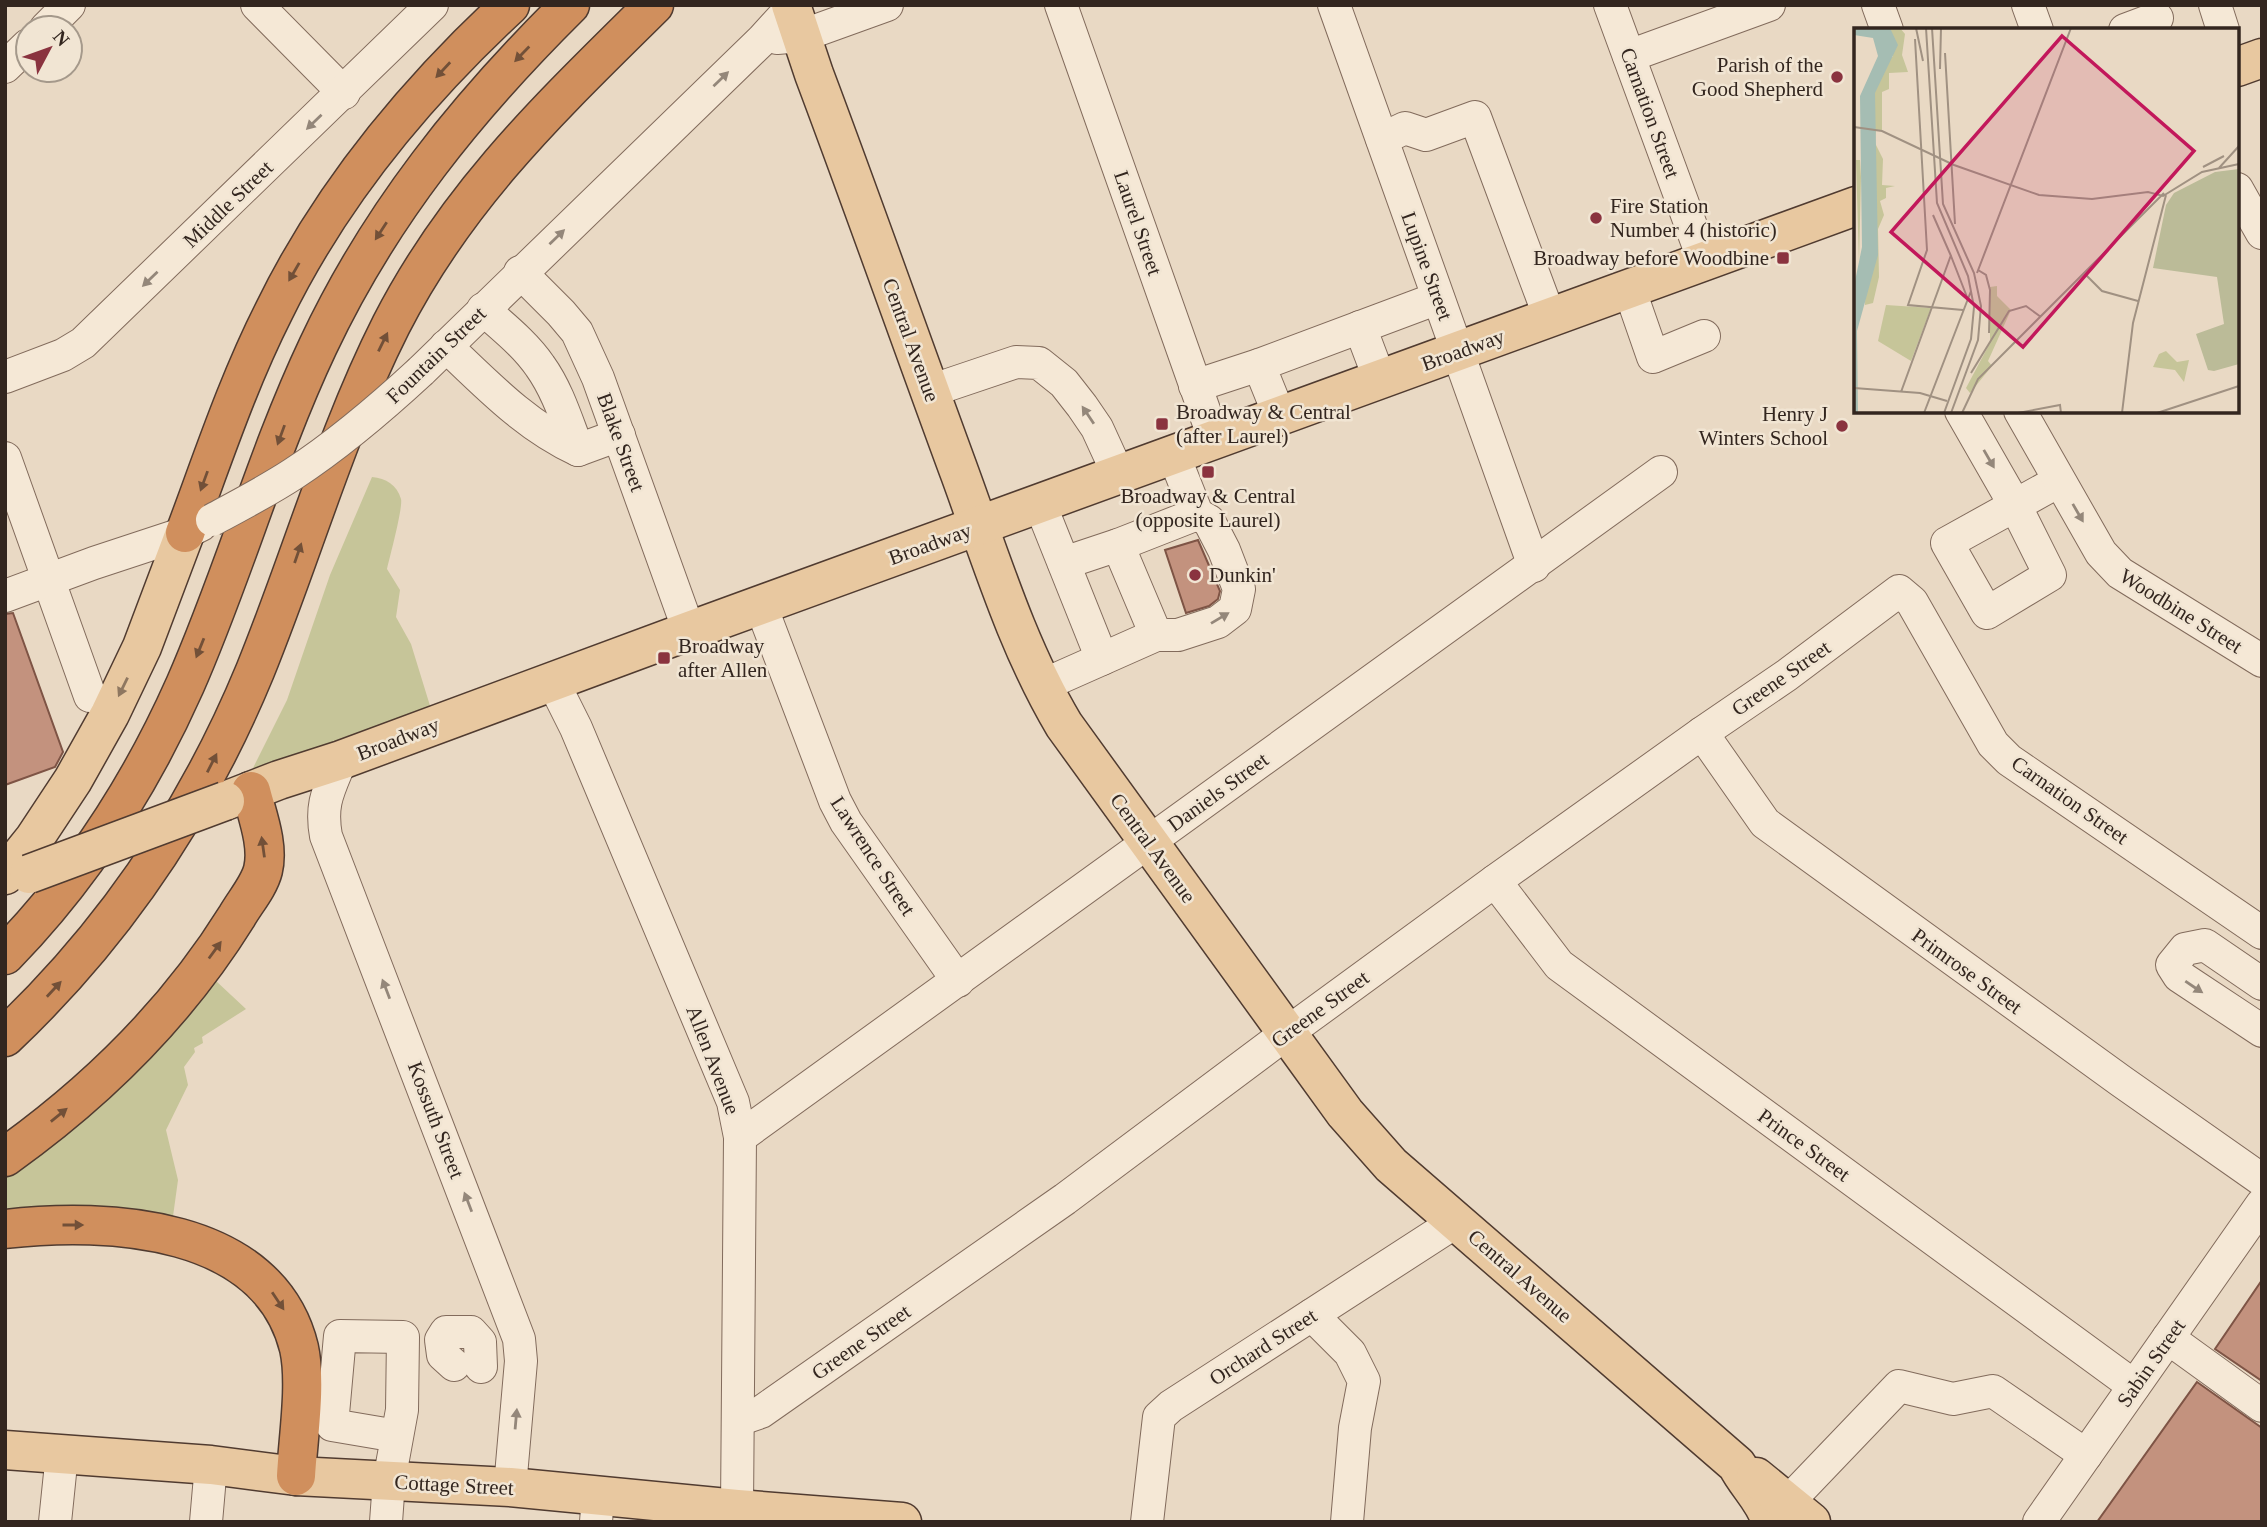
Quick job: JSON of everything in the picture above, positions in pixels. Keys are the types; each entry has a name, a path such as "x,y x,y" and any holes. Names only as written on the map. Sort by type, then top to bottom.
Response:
{"highway":[{"path":"199,526 238,391 261,337 317,234 405,113 451,62 510,5"},
{"path":"5,955 35,923 83,862 128,792 167,723 200,648 302,382 357,271 401,201 450,135 503,73 570,5"},
{"path":"5,1037 57,985 111,922 161,852 203,780 255,671 328,470 358,397 392,323 435,251 474,195 509,152 564,93 654,5"},
{"path":"5,1157 62,1113 115,1065 172,1004 222,941 262,873 263,847 238,796"},
{"path":"5,1229 86,1225 151,1232 225,1254 261,1279 291,1322 299,1351 302,1376 296,1476"}],"main road":[{"name":"Central Avenue","path":"794,13 979,526 1041,686 1064,725 1367,1140 1391,1165 1737,1465 1744,1479 1769,1511 1790,1515"},
{"path":"2239,66 2262,58"},
{"name":"Broadway","path":"13,877 341,760 1854,207"},
{"path":"13,877 110,714 199,526"},
{"name":"Cottage Street","path":"5,1450 211,1465 296,1476 510,1488 597,1509 737,1509 834,1519 902,1522"}],"street":[{"path":"257,5 344,93"},
{"name":"Middle Street","path":"5,377 63,355 83,343 432,5"},
{"path":"794,13 887,5"},
{"name":"Laurel Street","path":"1061,5 1215,441"},
{"name":"Lupine Street","path":"1334,5 1534,566"},
{"name":"Carnation Street","path":"1610,5 1704,261"},
{"path":"1629,56 1769,5"},
{"path":"1878,5 1886,28"},
{"path":"2028,5 2036,28"},
{"path":"2215,5 2222,28"},
{"name":"Fountain Street","path":"5,596 199,526 281,482 327,450 421,371 520,272 762,40 794,13"},
{"path":"2130,28 2157,18"},
{"path":"1382,139 1405,128 1426,135 1475,117 1550,318"},
{"path":"2239,193 2262,233"},
{"name":"Blake Street","path":"520,272 577,332 598,378 690,631"},
{"path":"1629,288 1653,357 1704,335"},
{"path":"1195,386 1438,298"},
{"path":"483,309 526,348 541,367 553,386 578,450"},
{"path":"1360,327 1380,380"},
{"path":"446,346 510,407 557,440 578,450 619,435"},
{"path":"930,391 1016,362 1039,363 1064,383 1082,406 1097,428 1119,476"},
{"path":"1259,365 1280,417"},
{"path":"1962,413 2016,507 2059,481"},
{"name":"Woodbine Street","path":"2021,413 2101,553 2120,573 2262,661"},
{"path":"1041,686 1156,635 1178,635 1218,622 1235,608 1239,589 1224,550 1209,521 1197,514 1174,456"},
{"path":"5,457 90,695"},
{"name":"Daniels Street","path":"740,1137 1661,472"},
{"path":"1040,504 1102,659"},
{"path":"1064,563 1197,514"},
{"path":"1118,545 1156,635"},
{"name":"Carnation Street","path":"1899,592 1912,602 1993,744 2009,760 2262,933"},
{"name":"Greene Street","path":"738,1420 761,1412 1065,1199 1495,881 1702,733 1787,676 1899,592"},
{"name":"Lawrence Street","path":"761,606 840,812 958,981"},
{"name":"Allen Avenue","path":"553,682 571,717 733,1102 740,1137 737,1509"},
{"name":"Primrose Street","path":"1702,733 1765,823 2088,1058 2262,1180"},
{"name":"Kossuth Street","path":"341,760 322,815 326,836 516,1327 521,1350 510,1488"},
{"name":"Prince Street","path":"1495,881 1559,965 2134,1386"},
{"path":"2262,984 2205,944 2185,949 2172,965 2179,976 2262,1031"},
{"name":"Sabin Street","path":"2039,1522 2262,1204"},
{"name":"Orchard Street","path":"1147,1522 1159,1417 1171,1406 1457,1221"},
{"path":"1312,1315 1350,1353 1364,1381 1355,1428 1348,1522"},
{"path":"2168,1338 2262,1406"},
{"path":"469,1366 520,1370"},
{"path":"1790,1515 1899,1386 1953,1399 1993,1391 2086,1455"},
{"path":"386,1522 389,1481 397,1436"},
{"path":"55,1522 62,1454"},
{"path":"206,1522 211,1465"}],"green space":[{"path":"372,477 390,483 401,499 387,569 400,590 396,617 411,644 435,722 236,794 253,768 287,700 330,575"},
{"path":"201,967 246,1009 202,1037 203,1043 194,1048 195,1052 184,1067 188,1085 166,1130 178,1180 170,1238 5,1237 5,1159"}],"building":[{"name":"Dunkin'","path":"1198,540 1220,591 1218,599 1209,606 1186,613 1165,550"},
{"path":"13,613 63,752 55,767 5,785 5,614"},
{"path":"2262,1280 2262,1381 2215,1349"},
{"path":"2197,1382 2262,1428 2262,1522 2097,1522"}],"place":[{"name":"Parish of the Good Shepherd","path":"1837,77"},
{"name":"Fire Station Number 4 (historic)","path":"1596,218"},
{"name":"Broadway before Woodbine","path":"1783,258"},
{"name":"Broadway & Central (after Laurel)","path":"1162,424"},
{"name":"Henry J Winters School","path":"1842,426"},
{"name":"Broadway & Central (opposite Laurel)","path":"1208,472"},
{"name":"Dunkin'","path":"1195,575"},
{"name":"Broadway after Allen","path":"664,658"}]}
